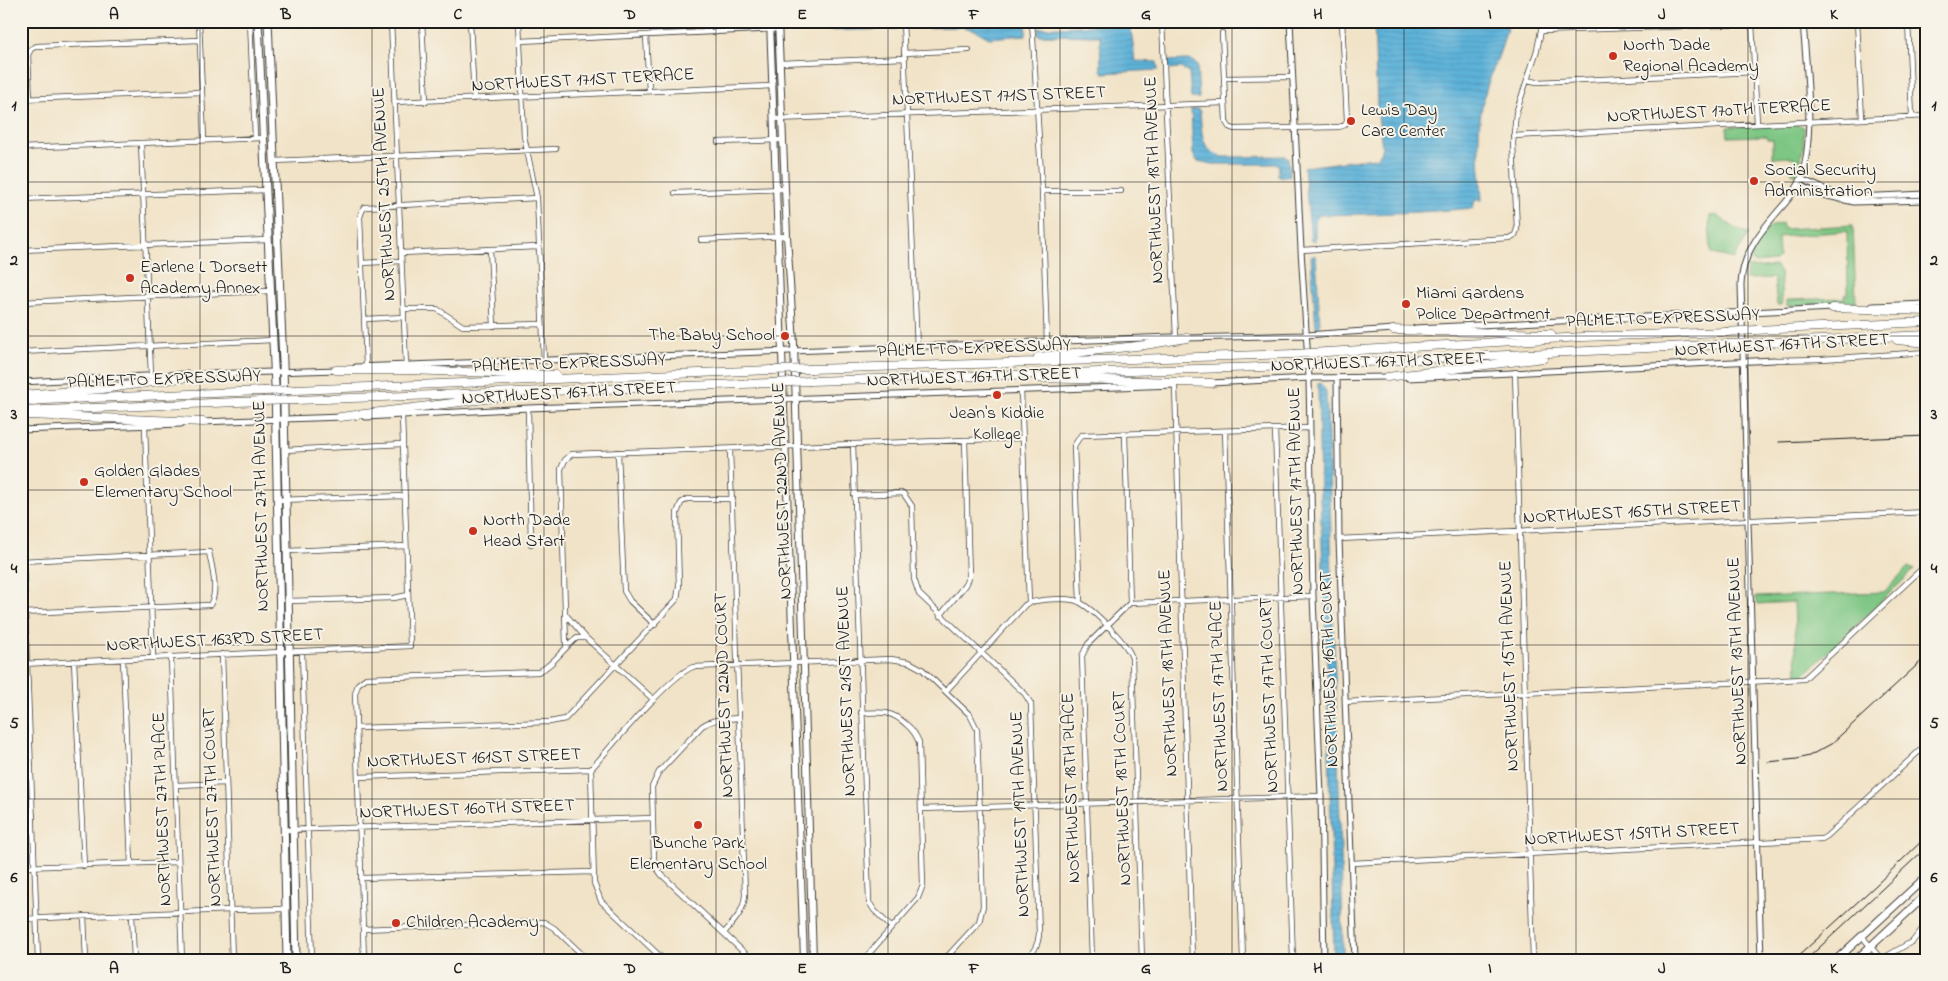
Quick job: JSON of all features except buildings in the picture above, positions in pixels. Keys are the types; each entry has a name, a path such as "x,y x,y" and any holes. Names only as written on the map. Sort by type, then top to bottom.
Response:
{"highway":[{"path":"1832,308 1927,311"},
{"name":"PALMETTO EXPRESSWAY","path":"21,401 771,370 1294,354 1583,337 1927,322"},
{"path":"1393,330 1508,332 1583,337"},
{"name":"PALMETTO EXPRESSWAY","path":"21,412 262,401 810,381 1294,366 1927,335"},
{"path":"971,364 1097,351 1187,338"},
{"path":"1866,338 1927,342"},
{"path":"1387,377 1541,359 1562,353"},
{"path":"336,370 407,370 557,375 590,378"},
{"path":"21,395 102,389 210,374"},
{"path":"1010,375 1050,379 1212,383"},
{"path":"340,417 543,392"},
{"path":"21,412 204,422"}],"main road":[{"name":"NORTHWEST 27TH AVENUE","path":"258,21 261,140 274,373 287,960"},
{"name":"NORTHWEST 27TH AVENUE","path":"268,21 283,372 296,959"},
{"name":"NORTHWEST 22ND AVENUE","path":"770,21 804,959"},
{"name":"NORTHWEST 22ND AVENUE","path":"778,21 794,352 813,959"},
{"path":"260,73 270,72"},
{"path":"261,140 268,155 274,161"},
{"path":"267,222 273,235 277,237"},
{"path":"268,240 278,257"},
{"path":"281,719 291,719"},
{"path":"1836,960 1927,876"},
{"path":"1856,960 1927,894"},
{"path":"285,909 291,914 293,954 296,959"}],"street":[{"path":"199,21 204,140"},
{"path":"21,148 204,140 261,140 250,21"},
{"name":"NORTHWEST 25TH AVENUE","path":"391,21 406,366"},
{"path":"422,21 426,102"},
{"path":"470,21 474,99"},
{"path":"519,21 524,136 537,198 544,361"},
{"path":"903,21 917,348"},
{"path":"1032,21 1042,191 1047,343"},
{"name":"NORTHWEST 18TH AVENUE","path":"1162,21 1176,337"},
{"name":"NORTHWEST 17TH AVENUE","path":"1290,21 1300,250 1309,378 1313,596 1321,796 1324,960"},
{"path":"1222,33 1226,122 1229,127 1234,129 1296,129 1339,127 1345,124 1347,120 1342,21"},
{"path":"1300,250 1515,236 1517,229 1513,136 1516,113 1543,21"},
{"path":"1804,21 1808,148 1799,182 1823,195 1854,200 1927,194"},
{"path":"1857,21 1862,119"},
{"path":"1908,21 1912,117"},
{"path":"1541,31 1752,23 1758,124"},
{"path":"520,41 778,29"},
{"path":"646,35 649,91"},
{"path":"30,99 28,55 31,49 36,46 200,40"},
{"path":"780,63 904,56 969,50"},
{"path":"1527,80 1537,82 1754,72"},
{"path":"1224,78 1292,77"},
{"name":"NORTHWEST 171ST TERRACE","path":"394,102 773,86"},
{"path":"21,99 202,92"},
{"name":"NORTHWEST 171ST STREET","path":"774,119 1225,103"},
{"name":"NORTHWEST 170TH TERRACE","path":"1513,136 1927,116"},
{"path":"718,142 783,140"},
{"path":"141,143 151,374"},
{"path":"274,161 556,149"},
{"name":"NORTHWEST 13TH AVENUE","path":"1761,960 1741,280 1752,245 1790,197 1799,182"},
{"path":"675,193 785,189"},
{"path":"21,199 265,190"},
{"path":"1042,191 1121,190"},
{"path":"366,366 360,216 365,207 537,198"},
{"path":"1892,198 1927,200"},
{"path":"701,240 787,236"},
{"path":"21,250 268,240"},
{"path":"402,253 538,246"},
{"path":"490,249 494,326"},
{"path":"362,263 402,261"},
{"path":"21,302 270,291"},
{"name":"NORTHWEST 167TH STREET","path":"274,373 336,370 366,366 782,353 1176,337 1306,335 1927,304"},
{"path":"404,309 437,309 463,326 542,324"},
{"path":"365,319 404,317"},
{"path":"21,352 272,340"},
{"path":"21,348 22,382 136,377 151,374 274,373"},
{"name":"NORTHWEST 167TH STREET","path":"21,430 145,426 284,418 402,416 528,408 784,398 1175,385 1309,378 1428,377 1822,359 1927,352"},
{"name":"NORTHWEST 15TH AVENUE","path":"1515,372 1533,960"},
{"name":"NORTHWEST 16TH COURT","path":"1336,378 1339,539 1355,960"},
{"name":"NORTHWEST 18TH AVENUE","path":"1175,385 1192,960"},
{"path":"946,691 1029,602 1021,390"},
{"path":"528,408 532,544"},
{"path":"288,601 408,596 402,416"},
{"path":"145,426 153,658"},
{"path":"1080,602 1074,446 1081,436 1310,428"},
{"name":"NORTHWEST 17TH COURT","path":"1275,429 1293,960"},
{"name":"NORTHWEST 17TH PLACE","path":"1225,431 1243,960"},
{"path":"1125,434 1130,603"},
{"path":"566,646 561,469 568,457 578,453 1022,438"},
{"path":"940,616 965,586 969,576 965,440"},
{"path":"284,450 403,444"},
{"name":"NORTHWEST 21ST AVENUE","path":"854,444 861,713 869,902 874,910 892,928"},
{"name":"NORTHWEST 22ND COURT","path":"724,933 740,913 744,905 745,895 730,449"},
{"path":"618,452 624,590 630,601 655,625"},
{"name":"NORTHWEST 19TH AVENUE","path":"854,495 902,494 912,506 914,584 919,594 940,616 1025,694 1031,704 1039,934 1035,951 1026,960"},
{"path":"277,500 405,496"},
{"path":"357,728 559,721 570,715 672,606 679,592 677,513 681,503 687,499 733,499"},
{"path":"21,502 23,612 27,663 38,960"},
{"name":"NORTHWEST 165TH STREET","path":"1339,539 1747,522 1927,512"},
{"path":"287,551 406,546"},
{"path":"22,561 209,552 214,574 214,599 210,605 23,612"},
{"path":"1345,702 1804,679 1927,564"},
{"name":"NORTHWEST 163RD STREET","path":"21,664 410,646 408,596"},
{"path":"1029,602 1072,600 1080,602 1106,625 1130,603 1313,596"},
{"path":"566,615 586,638 654,700"},
{"path":"566,625 572,623"},
{"name":"NORTHWEST 18TH COURT","path":"1106,625 1125,643 1130,650 1132,658 1142,960"},
{"name":"NORTHWEST 18TH PLACE","path":"1092,960 1082,656 1088,644 1106,625"},
{"path":"364,960 356,694 358,684 366,678 538,672 545,668 575,639 578,630"},
{"path":"566,638 586,638"},
{"path":"302,651 312,960"},
{"name":"NORTHWEST 27TH COURT","path":"222,654 232,960"},
{"name":"NORTHWEST 27TH PLACE","path":"171,657 182,960"},
{"path":"123,659 132,864"},
{"path":"664,960 601,901 596,892 593,872 591,769 685,669 693,667 891,660 909,662 922,669 970,714 977,728 982,914 978,922 944,960"},
{"path":"74,661 84,866"},
{"path":"782,960 866,959 918,898 923,885 919,742 912,730 893,714 886,712 861,713"},
{"path":"21,716 29,716"},
{"path":"739,718 718,719 702,726 659,772 652,787 654,859 656,867 661,874 752,960"},
{"name":"NORTHWEST 159TH STREET","path":"1352,863 1822,839 1927,744"},
{"path":"21,764 31,764"},
{"name":"NORTHWEST 161ST STREET","path":"358,777 591,769"},
{"path":"176,785 226,783"},
{"path":"921,809 1321,796"},
{"path":"21,816 33,815"},
{"name":"NORTHWEST 160TH STREET","path":"284,830 652,818"},
{"path":"21,867 178,862"},
{"path":"361,878 593,872"},
{"path":"21,919 285,909"},
{"path":"132,914 134,960"},
{"path":"84,916 86,960"},
{"path":"363,929 544,922 554,928 588,960"},
{"path":"1863,935 1880,959 1913,941 1927,923"}],"green space":[{"path":"1795,124 1804,127 1803,149 1798,173 1794,174 1791,172 1792,168 1796,167 1794,157 1773,158 1773,139 1767,139 1766,136 1728,137 1727,127"},
{"path":"1716,215 1738,230 1749,233 1734,259 1713,254 1711,251 1709,221 1710,216"},
{"path":"1782,223 1784,229 1853,225 1856,302 1787,306 1787,300 1845,298 1844,295 1848,294 1847,231 1778,237 1779,257 1775,261 1755,263 1750,259 1757,243 1769,227"},
{"path":"1776,266 1780,272 1782,305 1777,305 1774,278 1746,279 1747,268"},
{"path":"1908,567 1914,570 1803,676 1797,676 1794,602 1757,604 1756,597 1884,592"}],"water":[{"path":"809,21 897,21 897,29 815,31 810,28"},
{"path":"909,21 1019,21 1026,25 1026,35 989,38 975,30 963,27 911,28"},
{"path":"1374,21 1508,21 1503,43 1484,95 1480,118 1479,153 1482,200 1475,200 1473,208 1377,214 1319,215 1315,221 1315,241 1311,241 1304,167 1375,158 1379,156 1382,147 1377,107"},
{"path":"1125,24 1131,30 1135,61 1157,62 1158,70 1103,73 1101,70 1100,36 1038,35 1039,28"},
{"path":"1188,60 1197,65 1199,98 1191,98 1189,72 1181,68 1168,69 1168,61"},
{"path":"1191,109 1198,109 1200,111 1202,133 1206,146 1210,151 1224,157 1285,156 1288,157 1290,176 1282,177 1278,175 1279,165 1277,164 1213,164 1197,161 1193,154"},
{"path":"1311,256 1316,256 1320,325 1318,329 1316,329"},
{"path":"1318,383 1326,391 1343,960 1334,960"}],"railway":[{"path":"1779,442 1927,436"},
{"path":"1768,762 1809,756 1831,744 1927,656"},
{"path":"1794,960 1927,836"},
{"path":"1806,960 1927,847"}],"place":[{"name":"North Dade Regional Academy","path":"1613,56"},
{"name":"Lewis Day Care Center","path":"1351,121"},
{"name":"Social Security Administration","path":"1754,181"},
{"name":"Earlene L Dorsett Academy Annex","path":"130,278"},
{"name":"Miami Gardens Police Department","path":"1406,304"},
{"name":"The Baby School","path":"785,336"},
{"name":"Jean's Kiddie Kollege","path":"997,395"},
{"name":"Golden Glades Elementary School","path":"84,482"},
{"name":"North Dade Head Start","path":"473,531"},
{"name":"Bunche Park Elementary School","path":"698,825"},
{"name":"Children Academy","path":"396,923"}]}
